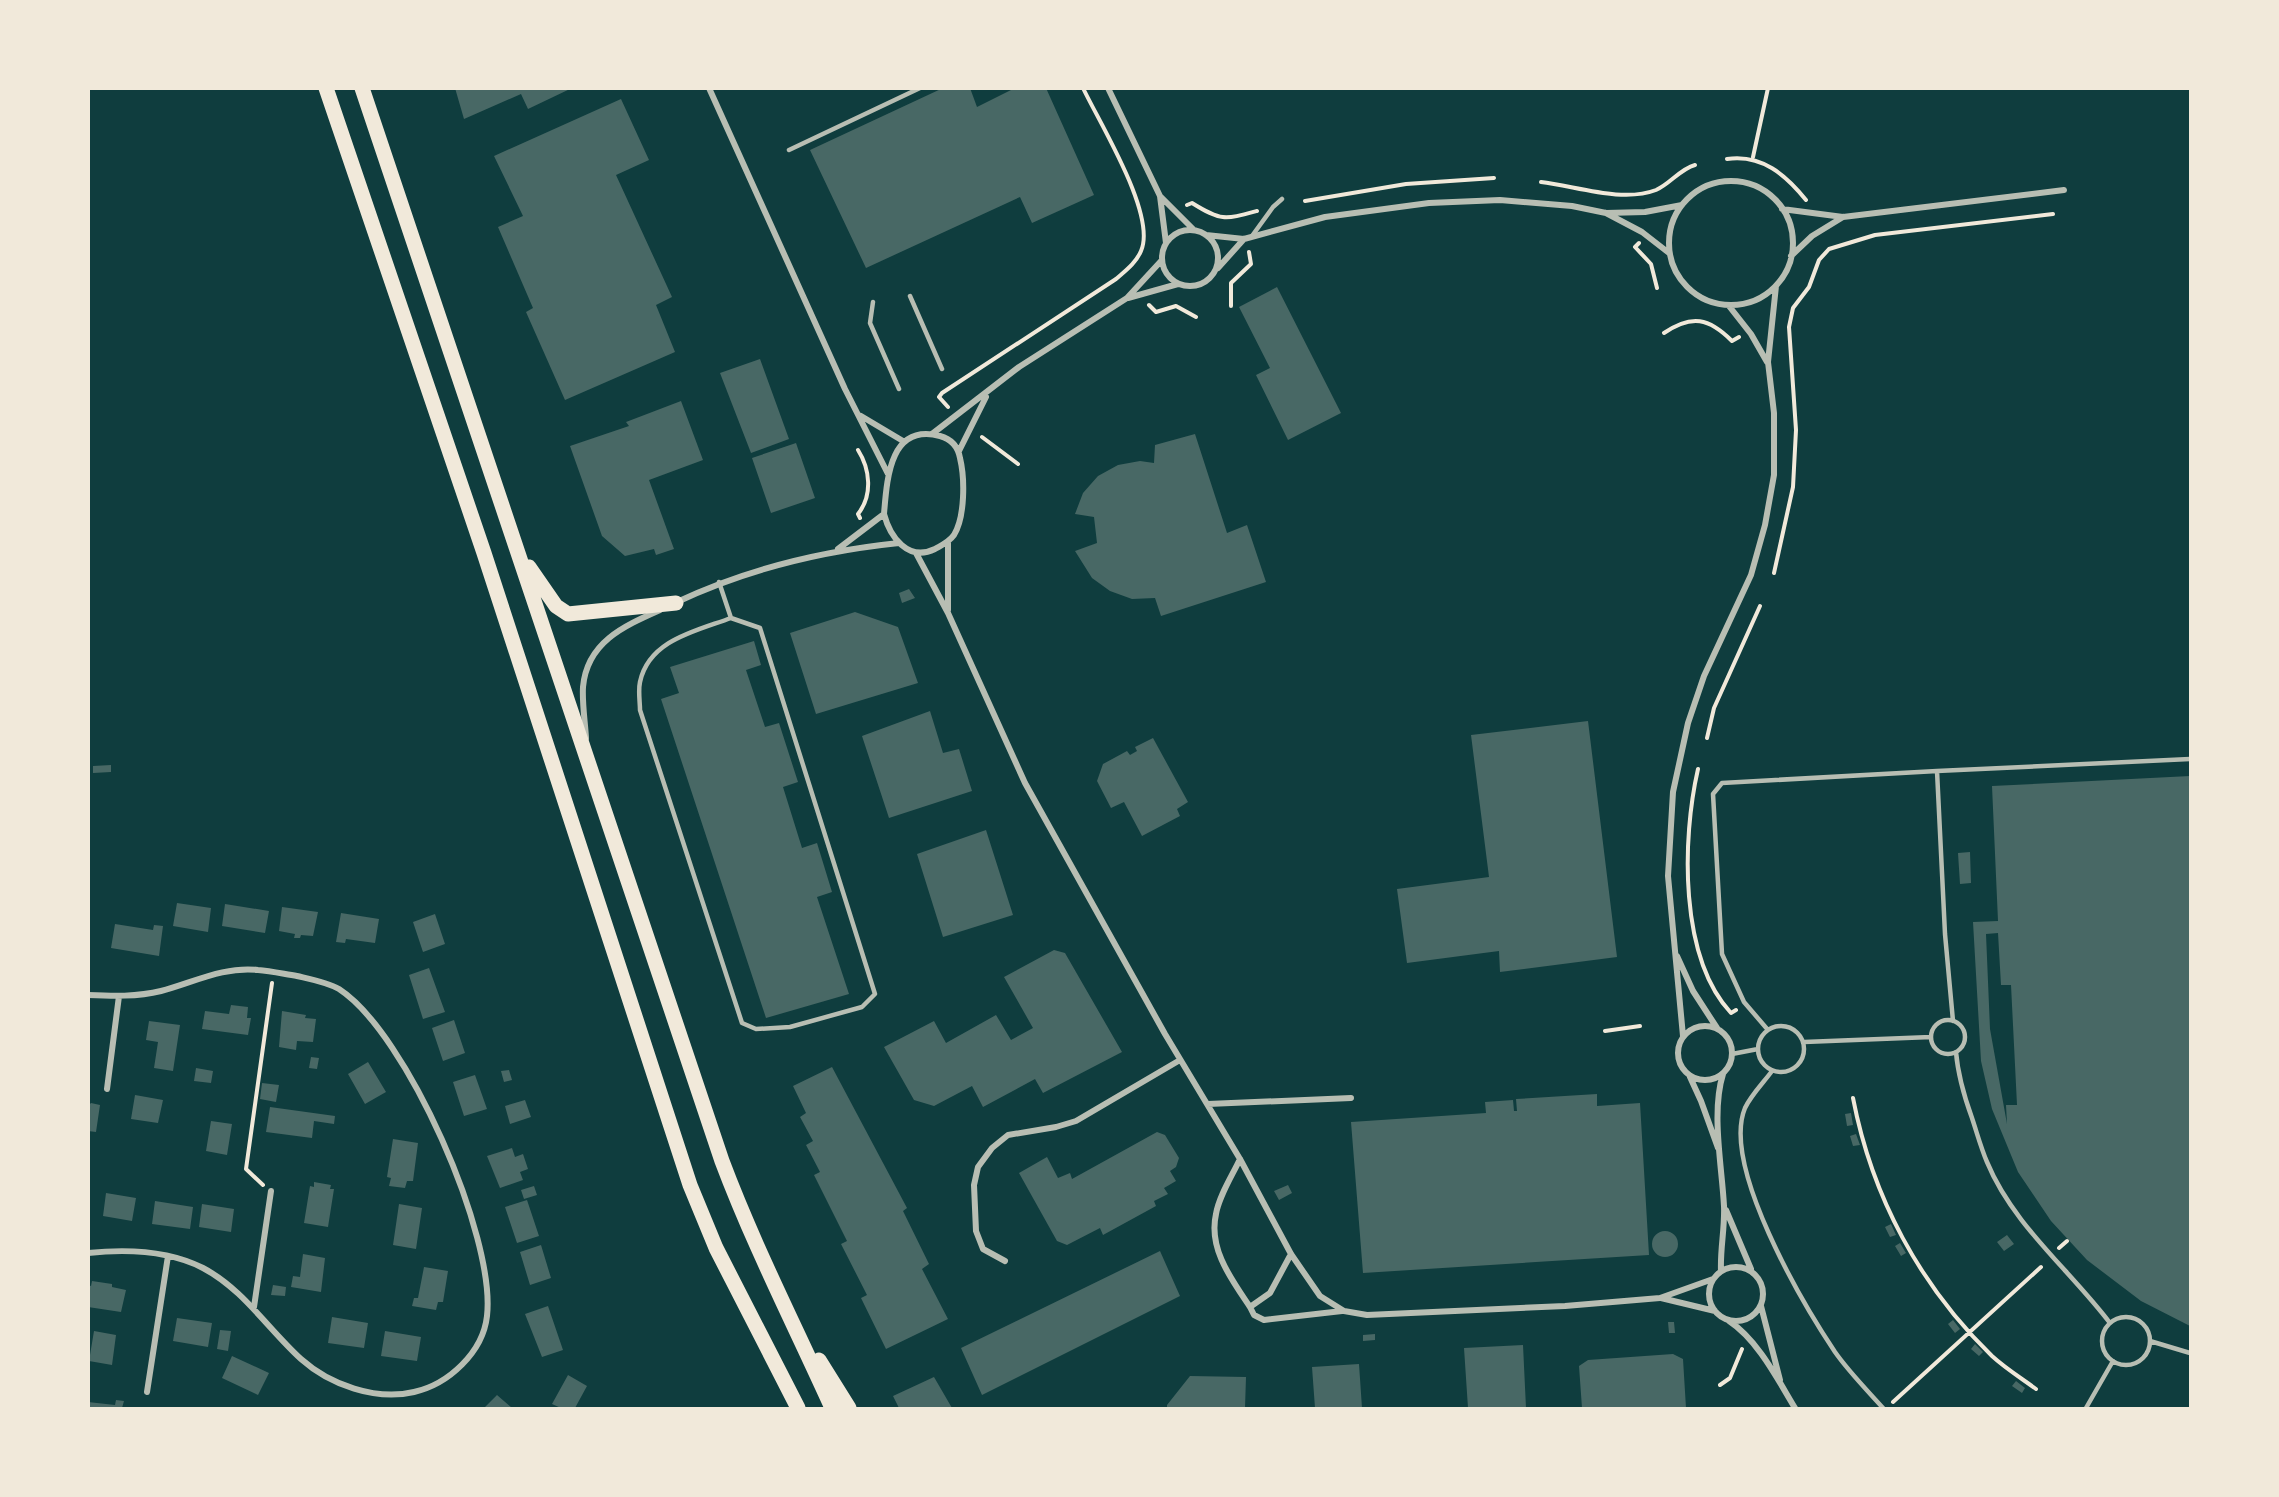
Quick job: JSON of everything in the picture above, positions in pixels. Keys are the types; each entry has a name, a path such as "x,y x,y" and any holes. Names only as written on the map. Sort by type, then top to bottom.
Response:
{"main road":[{"path":"326,88 480,542 690,1185 716,1248 798,1408"},
{"path":"362,88 722,1161 751,1237 791,1316 832,1408"},
{"path":"517,548 547,595 556,606 568,614 676,603"},
{"path":"791,1316 849,1408"}],"street":[{"path":"710,88 844,389 860,415 888,474"},
{"path":"932,434 1019,368 1127,298 1162,260 1166,243 1160,196 1108,88"},
{"path":"1738,182 1762,190 1782,209 1789,224 1792,240 1791,256 1776,286 1762,297 1746,304 1729,306 1712,303 1696,295 1684,284 1674,269 1669,253 1671,227 1682,205 1708,185 1738,182"},
{"path":"1782,209 1843,217 2064,189"},
{"path":"1160,196 1194,230 1206,235 1244,239 1326,217 1429,203 1500,200 1572,206 1606,213 1645,212 1682,205"},
{"path":"1606,213 1642,232 1669,253"},
{"path":"1791,256 1812,236 1843,217"},
{"path":"1166,243 1175,234 1194,230"},
{"path":"1206,235 1218,254 1217,269"},
{"path":"1162,260 1167,274 1178,284 1186,286 1202,284 1244,239"},
{"path":"1127,298 1178,284"},
{"path":"1718,1149 1701,1101 1689,1075 1679,1063 1677,1053 1683,1036 1668,876 1673,792 1688,723 1704,676 1752,575 1765,525 1774,475 1774,413 1768,362 1776,286"},
{"path":"1729,306 1751,334 1768,362"},
{"path":"916,553 932,550 948,542 956,530 960,515 962,480 959,451 987,394"},
{"path":"860,415 903,441"},
{"path":"959,451 945,437 932,434 919,433 903,441 888,474 884,514 893,537 916,553 948,613 1025,783 1180,1060 1209,1104 1291,1254 1320,1296 1344,1311"},
{"path":"837,549 884,514"},
{"path":"948,542 948,613"},
{"path":"586,759 583,686 591,656 618,628 719,582 837,549 899,543"},
{"path":"1676,953 1693,991 1717,1028 1730,1042 1732,1054 1719,1091 1718,1149 1724,1206 1721,1271"},
{"path":"88,996 119,996 159,991 212,974 256,969 312,979 338,988 367,1011 407,1067 443,1143 471,1219 488,1282 487,1319 474,1353 442,1382 415,1392 381,1396 344,1385 302,1360 254,1307 203,1268 168,1256 121,1249 88,1252"},
{"path":"107,1089 119,996"},
{"path":"1683,1036 1700,1026 1717,1028"},
{"path":"1005,1261 983,1249 976,1231 974,1185 978,1167 992,1148 1008,1135 1056,1127 1076,1121 1180,1060"},
{"path":"1689,1075 1708,1081 1724,1074"},
{"path":"1209,1104 1351,1098"},
{"path":"1240,1159 1216,1214 1214,1235 1228,1274 1254,1315 1264,1320 1344,1311 1367,1316 1565,1306 1660,1298 1713,1279 1721,1271 1740,1266 1753,1272"},
{"path":"254,1307 271,1191"},
{"path":"1724,1206 1742,1252 1764,1291 1761,1306 1781,1384"},
{"path":"1250,1307 1270,1293 1291,1254"},
{"path":"147,1392 168,1256"},
{"path":"1713,1279 1709,1292 1716,1311"},
{"path":"1660,1298 1716,1311 1743,1332 1781,1384 1795,1408"},
{"path":"1726,1319 1743,1321 1750,1318 1761,1306"}],"lane":[{"path":"789,150 920,88"},
{"path":"1252,236 1273,207 1282,199"},
{"path":"910,296 942,369"},
{"path":"873,302 870,323 899,389"},
{"path":"719,582 731,618"},
{"path":"731,618 760,628 875,994 862,1007 790,1027 756,1029 742,1023 640,710 640,682 651,656 671,640 731,618"},
{"path":"1768,1030 1746,1005 1722,954 1713,794 1722,783 2190,759"},
{"path":"1937,771 1945,934 1953,1021"},
{"path":"1931,1037 1938,1023 1953,1021 1961,1027 1964,1038 1956,1052 1958,1078 1987,1164 2010,1202 2035,1235 2110,1323"},
{"path":"1781,1026 1795,1030 1804,1042 1800,1064 1787,1072 1772,1071 1762,1062 1758,1049 1759,1042 1768,1030 1781,1026"},
{"path":"1804,1042 1931,1037"},
{"path":"1931,1037 1939,1052 1956,1052"},
{"path":"1732,1054 1758,1049"},
{"path":"1772,1071 1745,1108 1741,1138 1747,1173 1779,1259 1836,1354 1883,1408"},
{"path":"2124,1317 2139,1321 2145,1326 2150,1341 2145,1355 2140,1360 2126,1365 2113,1361 2104,1350 2102,1336 2110,1323 2124,1317"},
{"path":"2150,1341 2190,1353"},
{"path":"2086,1408 2113,1361"}],"path":[{"path":"951,410 939,397 942,393 1116,279 1135,261 1142,250 1145,228 1138,204 1083,88"},
{"path":"1753,158 1768,88"},
{"path":"1727,159 1753,158 1784,175 1807,201 1814,201"},
{"path":"1541,182 1618,193 1644,194 1666,185 1695,165"},
{"path":"1305,201 1406,184 1494,178"},
{"path":"1563,184 1563,195"},
{"path":"1644,194 1646,200"},
{"path":"1183,207 1192,203 1215,216 1239,217 1265,209"},
{"path":"1774,573 1793,487 1796,430 1789,327 1793,308 1809,287 1819,260 1829,249 1893,232 2052,214"},
{"path":"1826,241 1829,249"},
{"path":"1640,242 1635,247 1651,264 1658,288"},
{"path":"1231,306 1231,283 1251,264 1249,252"},
{"path":"1149,305 1156,312 1176,306 1196,317"},
{"path":"1664,333 1678,321 1703,322 1721,328 1732,341 1742,336"},
{"path":"982,438 1018,464"},
{"path":"858,450 868,479 865,502 858,514 860,518"},
{"path":"1707,738 1714,708 1760,606"},
{"path":"1698,769 1690,831 1689,866 1697,947 1707,980 1719,1000 1731,1013 1746,1005"},
{"path":"271,1191 246,1169 273,972"},
{"path":"1605,1031 1640,1026"},
{"path":"1853,1098 1867,1154 1900,1235 1930,1285 1993,1357 2036,1389"},
{"path":"2058,1248 2067,1241"},
{"path":"1893,1402 2041,1268"},
{"path":"1720,1385 1730,1378 1742,1348"}],"building":[{"path":"455,88 572,88 528,109 521,94 464,119"},
{"path":"943,88 970,88 977,107 1015,88 1046,88 1094,195 1032,223 1020,197 866,268 810,150"},
{"path":"621,99 649,160 616,175 672,297 656,305 675,352 565,400 526,312 533,308 498,227 523,216 494,156"},
{"path":"1277,287 1341,413 1288,440 1256,375 1270,368 1239,307"},
{"path":"760,359 789,439 751,453 720,373"},
{"path":"681,401 703,460 649,480 674,549 656,555 654,549 625,556 602,536 570,446 629,426 626,422"},
{"path":"1195,434 1227,533 1247,525 1266,582 1161,616 1155,598 1132,599 1110,591 1092,578 1075,551 1097,543 1094,517 1075,514 1083,493 1098,476 1118,465 1140,461 1154,463 1155,445"},
{"path":"796,443 815,498 771,513 752,458"},
{"path":"909,589 915,598 902,603 899,593"},
{"path":"855,612 898,627 918,683 816,714 790,633"},
{"path":"754,641 761,665 746,670 765,727 779,723 798,782 783,787 802,848 817,843 832,892 817,897 849,994 766,1018 661,699 679,693 670,667"},
{"path":"930,711 943,753 959,749 972,791 889,818 862,736"},
{"path":"1588,721 1617,957 1500,972 1499,951 1407,963 1397,889 1489,877 1471,735"},
{"path":"1153,738 1188,802 1177,809 1180,816 1142,836 1124,802 1111,808 1097,781 1103,764 1127,751 1130,755 1137,751 1135,747"},
{"path":"111,765 111,772 93,773 93,766"},
{"path":"2190,776 2190,1326 2141,1301 2087,1260 2051,1221 2018,1172 1992,1109 1981,1061 1973,922 1998,921 1992,786","holes":["1998,933 2001,985 2011,985 2017,1105 2006,1105 2007,1124 1990,1029 1986,934"]},
{"path":"986,830 1013,915 943,937 917,854"},
{"path":"1970,852 1971,883 1960,884 1958,853"},
{"path":"177,903 211,908 208,932 173,926"},
{"path":"225,904 269,911 265,933 222,926"},
{"path":"282,907 318,912 313,936 301,935 300,938 294,938 295,934 279,931"},
{"path":"341,913 379,919 375,943 346,939 345,943 336,942"},
{"path":"435,914 445,944 423,952 413,922"},
{"path":"115,924 153,930 154,925 163,926 159,956 111,948"},
{"path":"1054,950 1065,953 1122,1052 1043,1093 1035,1079 983,1107 972,1086 934,1106 914,1100 884,1047 934,1021 946,1043 996,1015 1011,1040 1033,1028 1004,977"},
{"path":"429,968 445,1012 423,1019 409,975"},
{"path":"231,1005 248,1007 247,1018 251,1018 248,1035 202,1029 205,1011 229,1014"},
{"path":"282,1011 316,1019 313,1042 297,1041 296,1050 279,1047"},
{"path":"454,1020 465,1053 443,1061 432,1028"},
{"path":"149,1021 180,1025 173,1071 154,1068 158,1042 146,1040"},
{"path":"311,1057 319,1058 317,1069 309,1068"},
{"path":"368,1062 386,1092 365,1104 348,1074"},
{"path":"832,1067 907,1208 903,1211 929,1264 922,1269 948,1319 886,1349 861,1298 867,1295 841,1244 847,1241 814,1175 820,1172 806,1145 813,1141 800,1117 806,1113 793,1086"},
{"path":"196,1068 213,1071 211,1083 194,1081"},
{"path":"509,1070 512,1080 504,1082 501,1071"},
{"path":"475,1075 487,1109 464,1116 453,1082"},
{"path":"262,1083 279,1085 276,1102 260,1099"},
{"path":"1597,1094 1597,1106 1640,1103 1649,1255 1363,1273 1351,1122 1486,1113 1485,1102 1513,1100 1514,1111 1517,1111 1516,1099"},
{"path":"135,1095 163,1100 158,1123 131,1119"},
{"path":"525,1100 531,1117 510,1124 505,1106"},
{"path":"91,1103 100,1105 96,1132 88,1131 88,1106"},
{"path":"270,1107 335,1116 334,1124 314,1121 312,1138 266,1132"},
{"path":"1851,1113 1853,1125 1847,1126 1845,1114"},
{"path":"211,1121 232,1124 227,1155 206,1151"},
{"path":"1157,1132 1165,1135 1179,1158 1176,1167 1170,1171 1176,1181 1164,1188 1168,1194 1154,1201 1156,1206 1103,1235 1100,1228 1067,1245 1057,1241 1019,1173 1047,1157 1058,1178 1070,1173 1072,1179"},
{"path":"1856,1134 1860,1145 1853,1146 1850,1136"},
{"path":"393,1139 418,1143 413,1181 407,1181 405,1188 389,1186 391,1178 387,1177"},
{"path":"512,1148 515,1157 523,1154 528,1169 520,1172 523,1180 500,1188 487,1156"},
{"path":"314,1182 331,1185 330,1189 334,1189 328,1227 304,1223 310,1186 314,1187"},
{"path":"1288,1185 1292,1193 1279,1200 1274,1191"},
{"path":"534,1186 537,1195 524,1199 521,1190"},
{"path":"106,1193 136,1198 132,1221 103,1216"},
{"path":"527,1200 539,1236 517,1243 505,1207"},
{"path":"155,1201 193,1207 190,1229 152,1224"},
{"path":"202,1204 234,1209 231,1232 199,1227"},
{"path":"399,1204 422,1208 416,1249 393,1245"},
{"path":"1891,1224 1896,1235 1890,1237 1885,1227"},
{"path":"1665,1231 1674,1235 1678,1244 1674,1253 1665,1257 1656,1253 1652,1244 1656,1235"},
{"path":"2007,1235 2014,1244 2004,1251 1997,1242"},
{"path":"1900,1243 1906,1253 1901,1256 1895,1246"},
{"path":"541,1245 551,1278 530,1285 520,1252"},
{"path":"1160,1251 1180,1296 982,1395 961,1348"},
{"path":"303,1254 325,1258 321,1292 291,1287 293,1276 300,1277"},
{"path":"424,1267 448,1271 443,1302 438,1302 436,1310 412,1306 414,1298 418,1298"},
{"path":"92,1281 112,1284 112,1287 126,1290 121,1312 88,1307 88,1285 91,1286"},
{"path":"273,1285 286,1287 285,1296 271,1295"},
{"path":"548,1306 563,1350 542,1357 525,1314"},
{"path":"332,1317 368,1323 364,1348 328,1343"},
{"path":"177,1318 212,1323 208,1347 173,1341"},
{"path":"1953,1320 1960,1329 1955,1333 1948,1324"},
{"path":"1668,1322 1674,1322 1675,1333 1669,1333"},
{"path":"220,1330 231,1331 228,1351 217,1349"},
{"path":"94,1331 116,1335 112,1365 89,1361"},
{"path":"385,1331 421,1337 417,1361 381,1356"},
{"path":"1375,1334 1375,1340 1363,1341 1363,1335"},
{"path":"1975,1344 1983,1352 1979,1356 1971,1349"},
{"path":"1523,1345 1526,1408 1468,1408 1464,1348"},
{"path":"1673,1354 1683,1359 1686,1408 1582,1408 1579,1366 1588,1360"},
{"path":"232,1356 269,1373 258,1395 222,1378"},
{"path":"1359,1364 1362,1408 1315,1408 1312,1367"},
{"path":"568,1375 587,1386 575,1408 561,1408 552,1404"},
{"path":"1190,1376 1246,1377 1245,1408 1167,1408"},
{"path":"934,1377 952,1408 899,1408 893,1396"},
{"path":"2016,1381 2025,1388 2022,1393 2012,1386"},
{"path":"497,1395 512,1408 484,1408"},
{"path":"116,1400 124,1401 122,1408 88,1408 88,1402 115,1405"}]}
